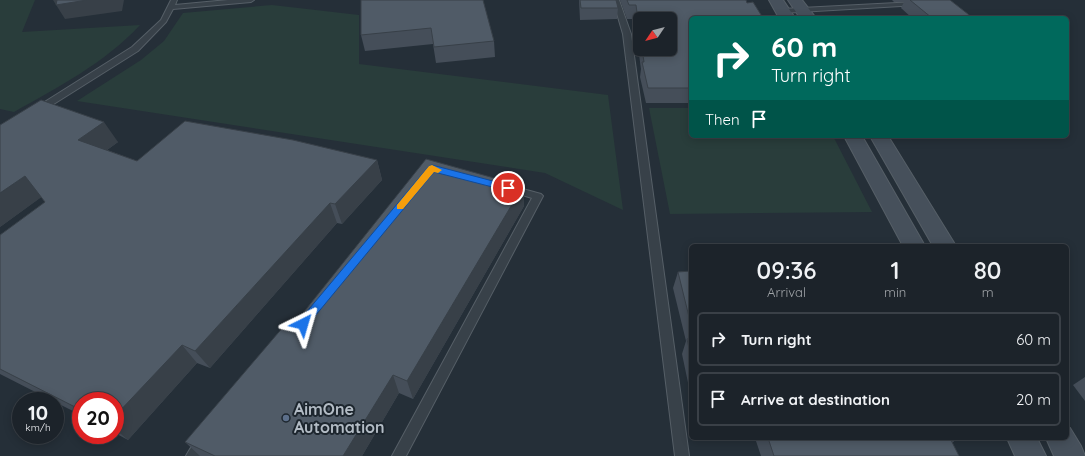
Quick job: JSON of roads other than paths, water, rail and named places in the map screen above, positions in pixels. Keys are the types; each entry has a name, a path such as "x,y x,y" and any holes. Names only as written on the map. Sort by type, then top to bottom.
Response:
{"main road":[{"path":"854,138 913,244"},
{"path":"880,138 944,244"},
{"path":"1022,440 1031,456"},
{"path":"1061,440 1071,456"}],"lane":[{"path":"32,113 135,49 164,21 173,4 251,0"},
{"path":"616,0 627,34 682,456"},
{"path":"782,10 928,4"},
{"path":"399,456 538,196 500,186"},
{"path":"194,456 214,432"}],"place":[{"name":"AimOne Automation","path":"286,418"}]}
